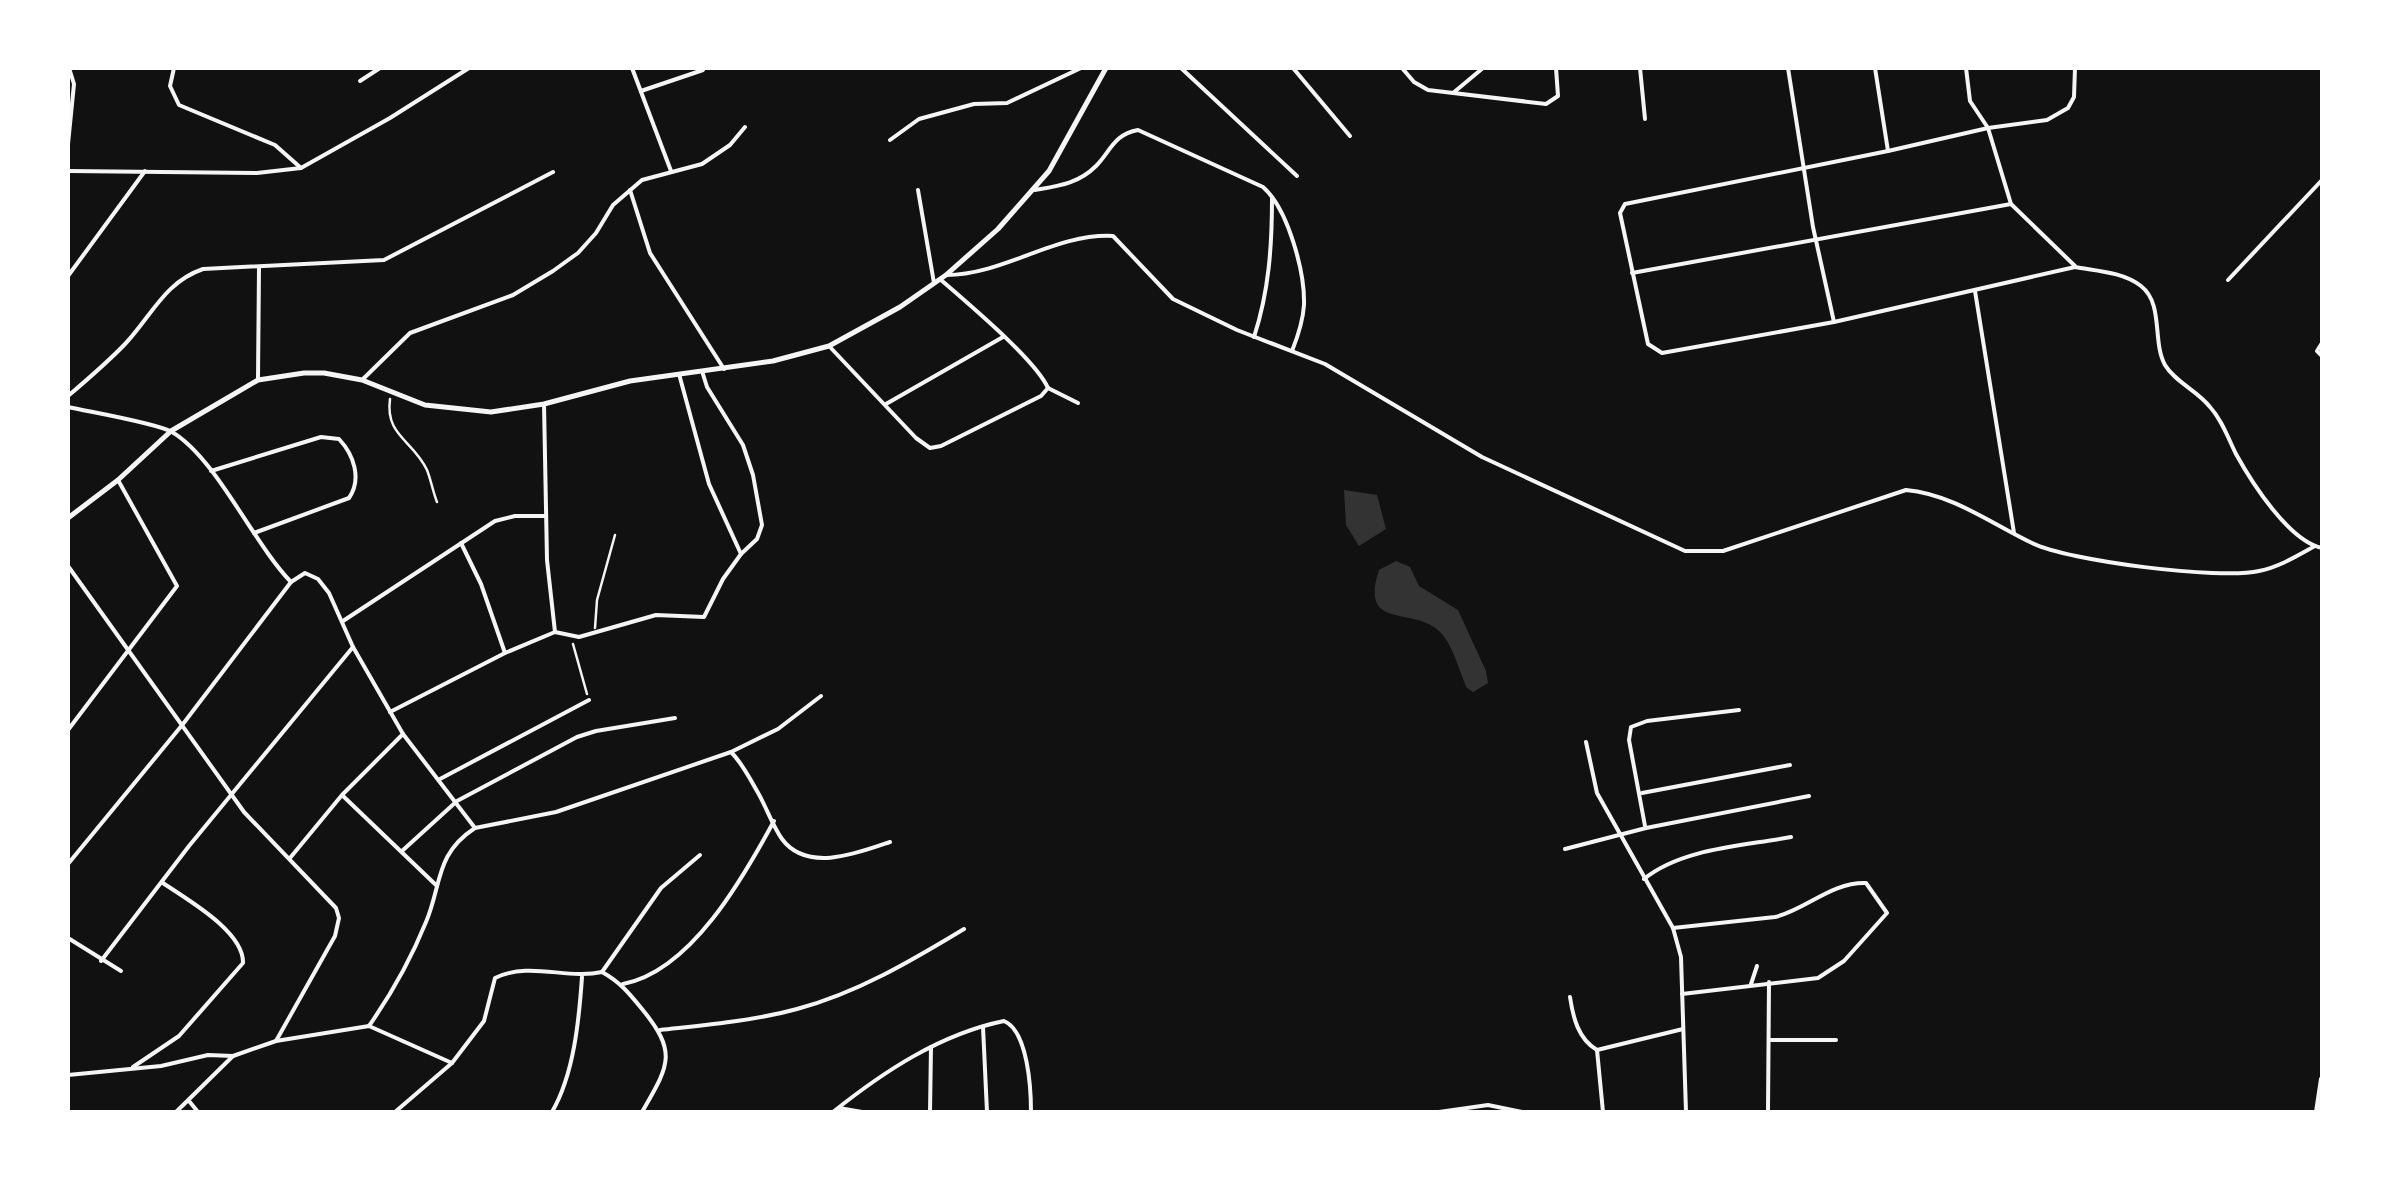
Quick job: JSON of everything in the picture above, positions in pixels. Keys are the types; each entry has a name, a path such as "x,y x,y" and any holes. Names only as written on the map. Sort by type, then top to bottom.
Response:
{"main road":[{"path":"2317,1112 2322,1078"}],"street":[{"path":"68,68 74,84 68,144"},
{"path":"174,68 170,86 179,105 275,145 301,168"},
{"path":"360,81 380,68"},
{"path":"68,171 257,173 301,168 469,68"},
{"path":"632,68 671,171"},
{"path":"890,140 919,118 974,104 1007,103 1081,68"},
{"path":"68,518 171,432 258,380 304,373 362,380 390,394 461,411 491,412 544,404 606,386 773,361 829,346 940,279 998,229 1035,190 1106,68"},
{"path":"1181,68 1297,176"},
{"path":"1293,68 1350,136"},
{"path":"1402,68 1420,88 1550,103 1558,96 1556,68"},
{"path":"1453,93 1483,68"},
{"path":"1640,68 1644,119"},
{"path":"1788,68 1816,240 1834,322"},
{"path":"1876,68 1888,152"},
{"path":"1966,68 1970,100 1988,128 2011,204 2075,267"},
{"path":"2075,68 2074,96 2061,114 2047,120 1988,128 1625,204 1620,213 1648,344 1662,353 1834,322 2075,267 2112,273 2144,288 2153,306 2163,362 2211,408 2254,482 2286,524 2322,548"},
{"path":"639,92 703,70"},
{"path":"362,380 410,333 513,294 578,254 612,205 642,180 702,164 745,127"},
{"path":"1035,190 1072,183 1099,164 1118,138 1138,130 1251,180 1272,194 1291,236 1304,302 1302,324 1292,351"},
{"path":"68,276 144,172"},
{"path":"68,396 110,360 179,280 204,269 384,260 553,172"},
{"path":"2228,280 2322,180"},
{"path":"630,190 650,253 724,369"},
{"path":"918,190 940,279 1003,337 1048,388 1078,403"},
{"path":"1254,336 1264,306 1270,262 1272,194"},
{"path":"1631,274 2011,204"},
{"path":"940,279 988,270 1087,236 1113,236 1172,299 1325,364 1482,457 1685,551 1723,552 1906,490 1936,496 2051,551 2225,575 2258,572 2315,546"},
{"path":"258,380 259,268"},
{"path":"1975,290 2014,533"},
{"path":"885,405 1003,337"},
{"path":"2322,343 2317,351 2322,356"},
{"path":"829,346 930,448 1040,396 1048,388"},
{"path":"390,712 556,632 571,636 595,634 644,616 704,618 723,579 757,540 762,525 742,446 702,370"},
{"path":"679,373 708,484 741,554"},
{"path":"544,404 546,560 556,632"},
{"path":"68,407 171,432 211,472 291,582"},
{"path":"211,472 321,438 339,439 346,447 356,477 349,498 254,534"},
{"path":"68,730 174,593 175,580 118,480"},
{"path":"344,621 503,518 546,516"},
{"path":"461,543 482,584 506,654"},
{"path":"68,566 231,794 257,827 329,899 339,918 336,936 276,1041"},
{"path":"68,864 183,724 291,582 304,573 312,574 329,593 354,648 403,734 475,828"},
{"path":"101,961 231,794 354,648"},
{"path":"369,1026 405,968 426,922 447,853 475,828 556,812 731,752 778,729 821,696"},
{"path":"440,779 589,700"},
{"path":"1646,828 1629,731 1635,724 1739,710"},
{"path":"402,852 457,801 577,738 596,731 675,718"},
{"path":"290,858 342,794 403,734"},
{"path":"1586,742 1597,793 1674,928 1682,957 1686,1112"},
{"path":"731,752 784,843 793,850 814,858 857,854 890,842"},
{"path":"1641,793 1790,764"},
{"path":"342,794 436,886"},
{"path":"1565,850 1646,828 1809,796"},
{"path":"623,984 663,969 676,958 728,897 774,821"},
{"path":"1644,880 1661,866 1680,860 1791,837"},
{"path":"602,972 661,888 700,855"},
{"path":"129,1070 180,1036 243,963 244,954 224,929 194,903 162,883"},
{"path":"1674,928 1775,917 1840,885 1866,883 1888,913 1844,962 1818,978 1682,994"},
{"path":"660,1030 726,1022 816,1003 906,965 964,929"},
{"path":"68,938 121,971"},
{"path":"1751,984 1758,966"},
{"path":"395,1112 452,1063 484,1021 494,978 526,970 582,976 602,972 623,984 660,1030 668,1053 642,1112"},
{"path":"552,1112 570,1064 582,976"},
{"path":"1768,1112 1769,982"},
{"path":"1570,997 1578,1029 1589,1046 1597,1050 1683,1029"},
{"path":"836,1110 897,1065 931,1047 1004,1021 1015,1029 1028,1070 1031,1112"},
{"path":"68,1075 129,1070 208,1055 233,1056 276,1041 369,1026 452,1063"},
{"path":"983,1027 987,1112"},
{"path":"1770,1040 1836,1040"},
{"path":"930,1112 931,1047"},
{"path":"1597,1050 1604,1112"},
{"path":"176,1112 233,1056"},
{"path":"188,1100 198,1112"},
{"path":"1439,1112 1488,1106 1522,1112"},
{"path":"836,1110 862,1112"}],"path":[{"path":"390,394 389,420 426,469 436,502"},
{"path":"595,634 597,600 615,535"},
{"path":"571,636 589,700"}],"shaded area":[{"path":"1344,490 1377,495 1386,529 1359,546 1346,525"},
{"path":"1396,561 1410,567 1419,586 1458,610 1488,683 1473,692 1467,688 1452,650 1439,631 1382,610 1376,602 1375,589 1379,570"}]}
